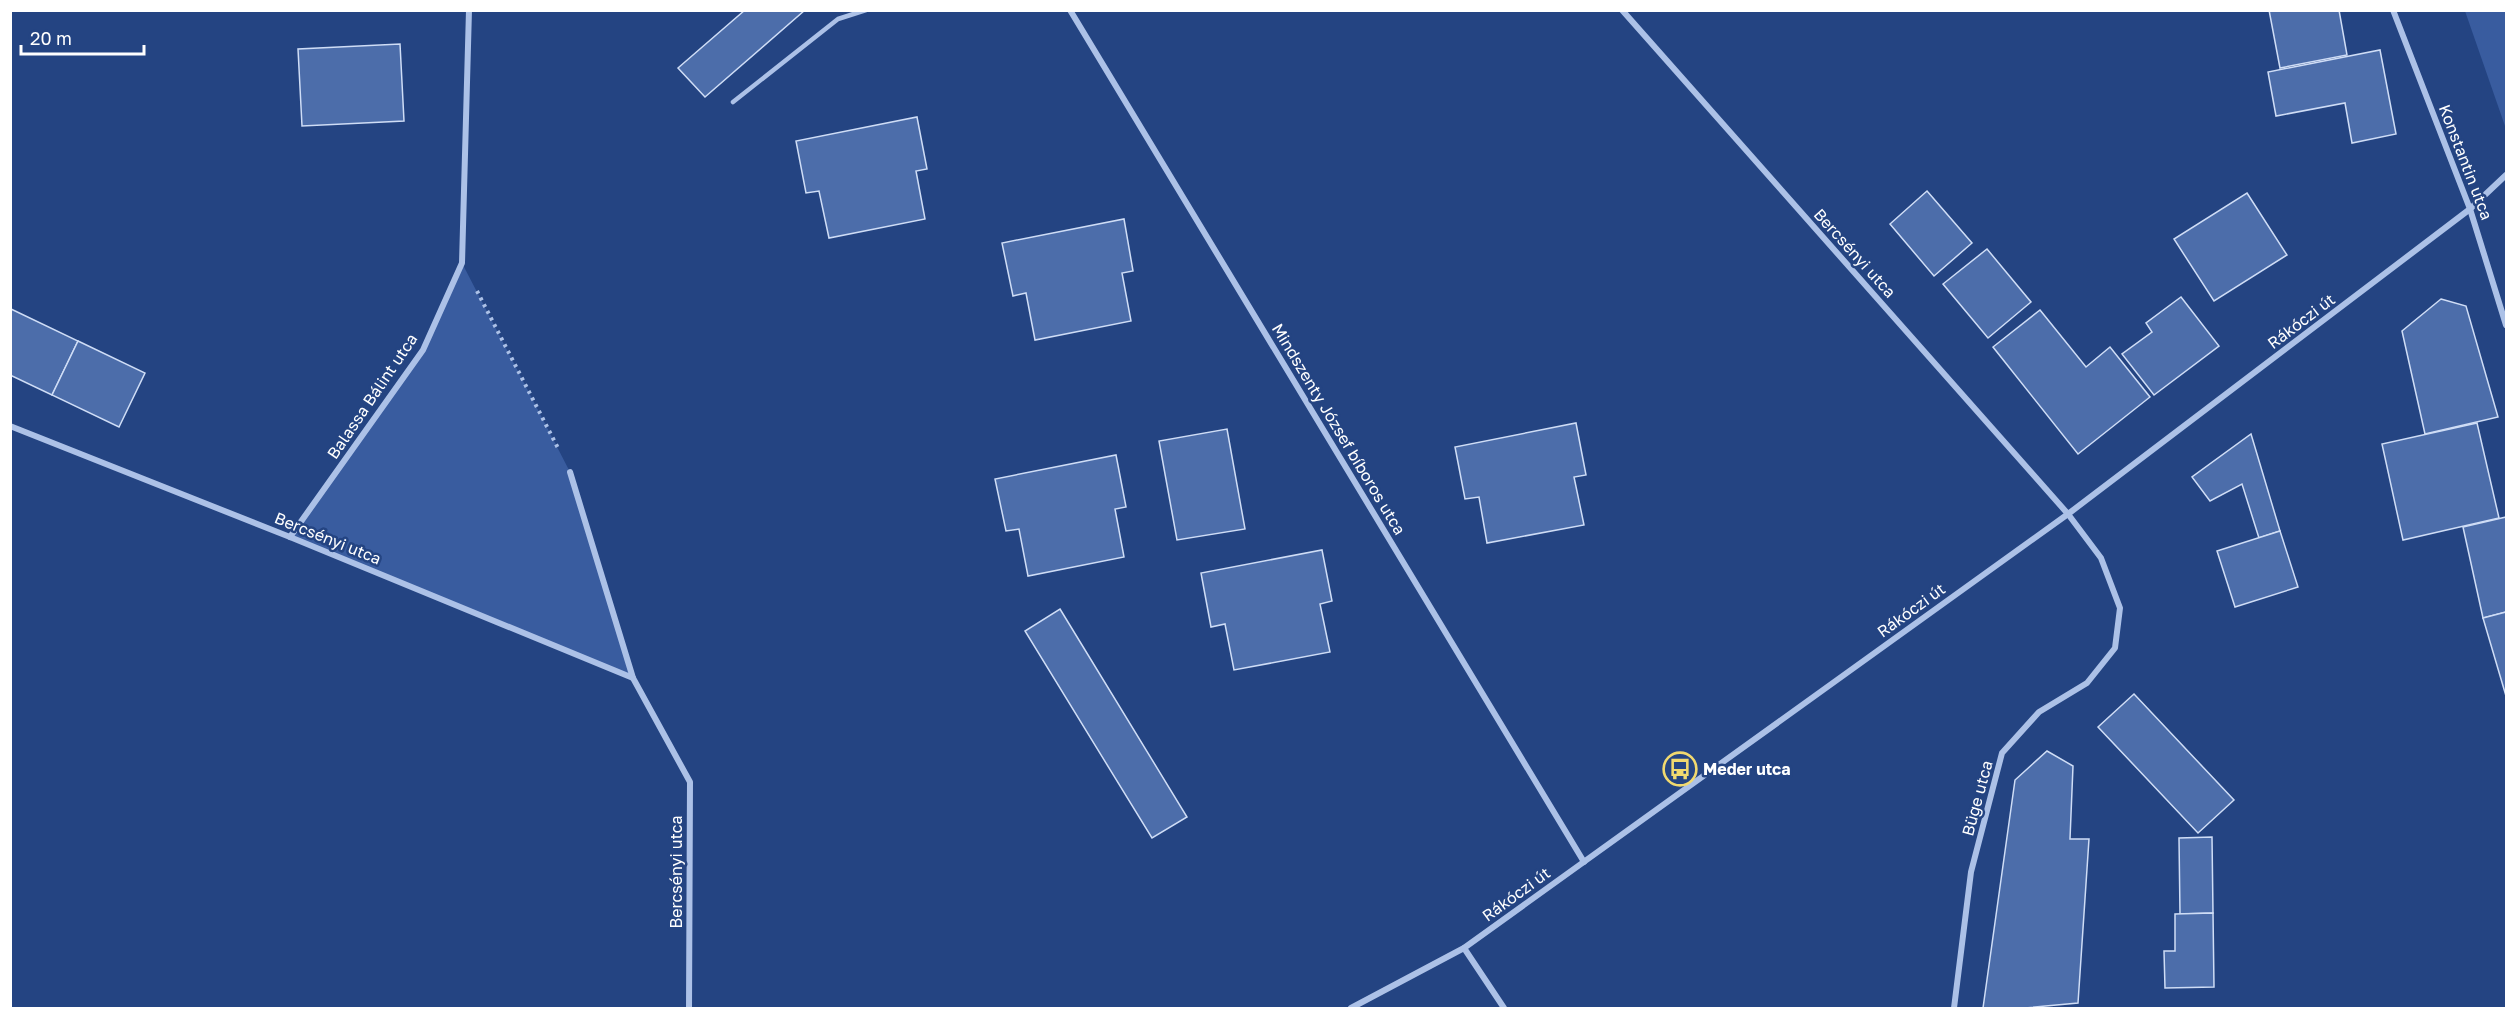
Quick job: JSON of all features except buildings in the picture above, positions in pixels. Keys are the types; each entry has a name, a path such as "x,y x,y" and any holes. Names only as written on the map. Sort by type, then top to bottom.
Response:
{"street":[{"name":"Balassa Bálint utca","path":"290,537 423,350 462,262 469,10"},
{"name":"Mindszenty József bíboros utca","path":"1070,10 1584,862"},
{"name":"Bercsényi utca","path":"1622,10 2068,514"},
{"name":"Konstantin utca","path":"2393,10 2470,209 2506,325"},
{"name":"Rákóczi út","path":"1351,1008 1464,948 2068,514 2470,209 2506,175"},
{"name":"Bercsényi utca","path":"10,426 290,537 633,678"},
{"name":"Bercsényi utca","path":"570,472 633,678 690,782 689,1008"},
{"name":"Büge utca","path":"1954,1008 1971,872 2002,753 2039,712 2086,683 2115,648 2120,608 2101,558 2068,514"},
{"path":"1464,948 1504,1008"}],"lane":[{"path":"733,102 838,19 866,10"}],"path":[{"path":"462,262 570,472"}],"shaded area":[{"path":"2465,11 2506,11 2505,126"},
{"path":"462,263 570,472 633,678 290,537 423,350"}],"place":[{"name":"Meder utca","path":"1680,769"}]}
